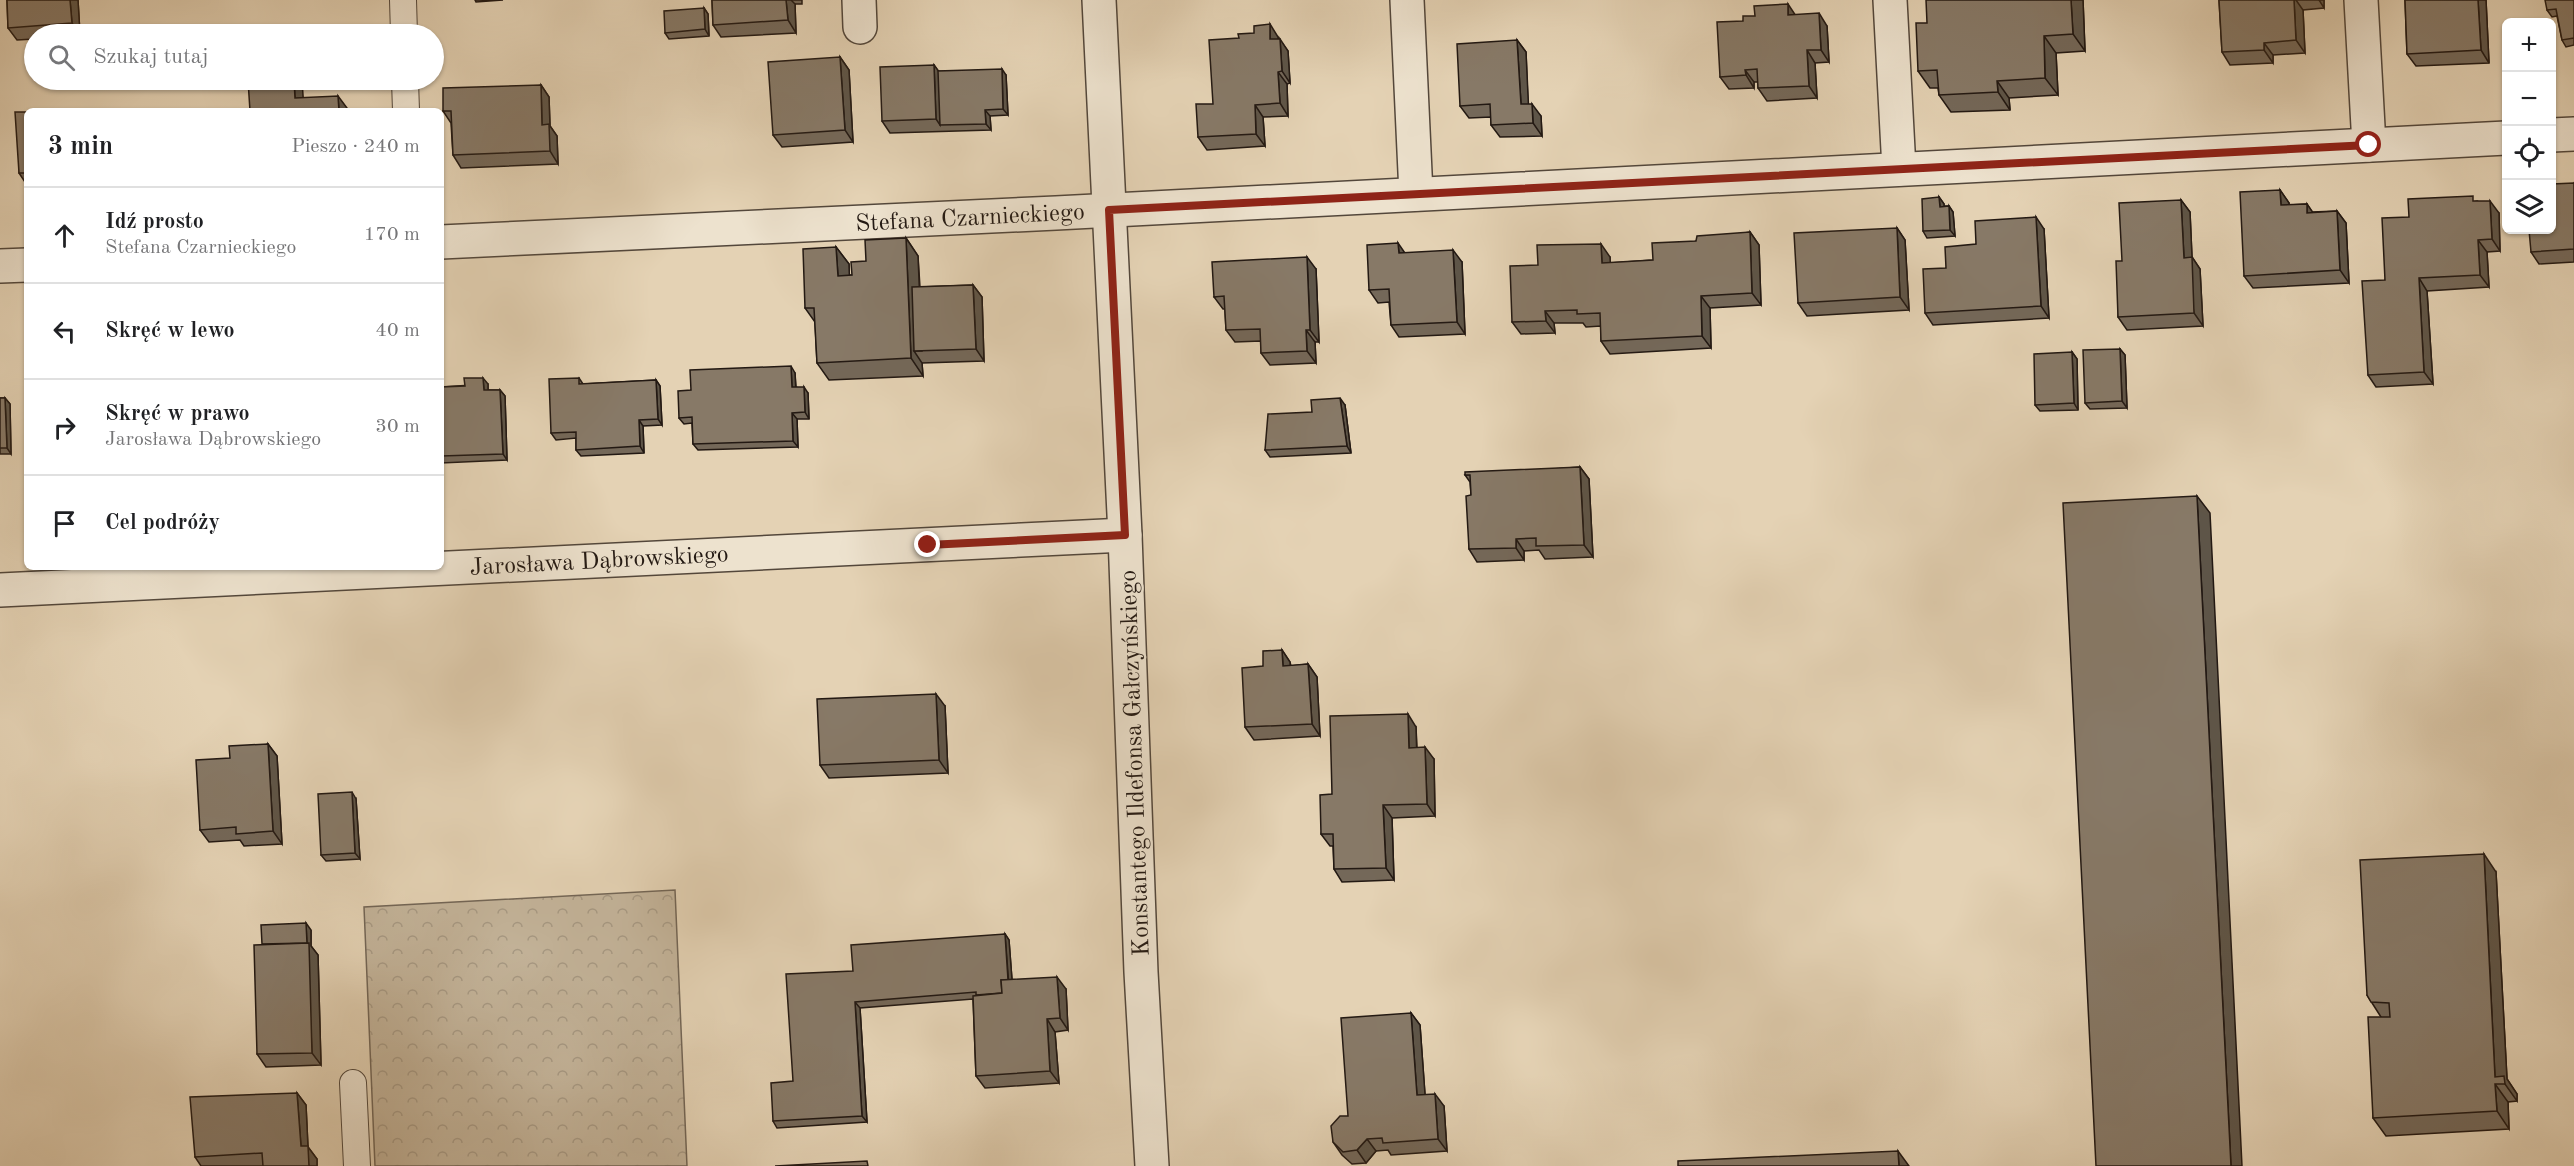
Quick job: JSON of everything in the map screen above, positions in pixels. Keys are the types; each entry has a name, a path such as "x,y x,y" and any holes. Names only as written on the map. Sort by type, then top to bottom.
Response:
{"street":[{"name":"Konstantego Ildefonsa Gałczyńskiego","path":"1099,0 1152,1166"},
{"path":"1407,0 1416,194"},
{"path":"1890,0 1899,169"},
{"path":"2361,0 2369,145"},
{"path":"2556,135 2574,134"},
{"name":"Stefana Czarnieckiego","path":"444,242 2502,138"},
{"path":"0,266 24,265"},
{"name":"Jarosława Dąbrowskiego","path":"444,565 1125,535"},
{"name":"Jarosława Dąbrowskiego","path":"0,590 347,570"}],"lane":[{"path":"403,0 404,24"},
{"path":"405,90 406,108"},
{"path":"353,1083 357,1166"}],"green space":[{"path":"675,890 687,1166 375,1166 364,907"}],"building":[{"path":"7,0 70,0 72,23 24,24 24,27 8,28"},
{"path":"712,0 786,0 788,20 713,25"},
{"path":"1926,0 2071,0 2073,34 2044,36 2045,78 1997,81 1998,92 1939,95 1937,70 1918,71 1916,23 1927,23"},
{"path":"2219,0 2294,0 2296,40 2264,43 2264,50 2222,52"},
{"path":"2405,0 2478,0 2481,50 2407,54"},
{"path":"2545,0 2574,0 2574,38 2562,40 2556,9 2547,10"},
{"path":"1788,4 1788,15 1819,13 1821,50 1807,50 1809,86 1758,88 1757,69 1745,70 1746,75 1720,77 1717,22 1743,21 1743,16 1755,16 1754,6"},
{"path":"704,8 705,29 665,33 664,11"},
{"path":"1270,24 1270,39 1280,39 1282,71 1278,72 1280,103 1255,105 1256,134 1198,137 1196,104 1213,104 1209,40 1239,38 1238,34 1254,33 1254,26"},
{"path":"1517,40 1521,104 1532,104 1533,123 1491,125 1490,104 1460,106 1457,44"},
{"path":"840,57 845,130 773,135 768,62"},
{"path":"934,65 936,119 882,121 880,67"},
{"path":"1002,69 1003,109 985,110 986,124 940,125 938,71"},
{"path":"541,85 542,125 549,124 550,151 453,155 451,111 444,111 443,108 444,88"},
{"path":"249,90 295,90 295,98 338,96 339,108 250,108"},
{"path":"15,112 24,112 24,173 19,173"},
{"path":"2574,183 2574,249 2531,252 2529,234 2556,234 2556,184"},
{"path":"2280,190 2281,205 2307,204 2307,213 2337,211 2340,270 2244,276 2240,192"},
{"path":"2473,196 2473,201 2490,201 2492,239 2478,240 2480,275 2419,278 2424,372 2368,375 2362,281 2385,280 2382,218 2409,217 2408,199"},
{"path":"1939,197 1940,207 1949,206 1950,230 1923,231 1922,199"},
{"path":"2181,200 2184,258 2192,257 2194,313 2118,317 2116,261 2122,261 2119,203"},
{"path":"2036,217 2041,306 1925,313 1923,269 1946,268 1945,247 1976,244 1975,221"},
{"path":"1897,228 1900,297 1798,303 1794,233"},
{"path":"1750,232 1752,293 1701,296 1702,336 1601,341 1600,313 1577,314 1577,310 1545,311 1546,321 1512,322 1510,266 1538,265 1537,245 1601,244 1602,263 1653,260 1652,243 1696,241 1697,236"},
{"path":"906,238 911,358 817,363 814,308 805,308 803,249 836,247 838,276 852,275 851,262 866,261 865,240"},
{"path":"1398,243 1399,253 1453,250 1457,322 1391,325 1389,289 1369,290 1367,245"},
{"path":"1307,257 1310,330 1306,330 1307,351 1261,353 1260,329 1226,330 1224,296 1214,297 1212,262"},
{"path":"973,285 976,349 914,351 912,287"},
{"path":"2120,349 2122,401 2085,403 2083,350"},
{"path":"2072,352 2074,403 2035,405 2034,354"},
{"path":"791,366 792,387 804,387 805,412 792,413 793,441 693,444 692,417 679,418 678,391 691,390 690,370"},
{"path":"464,378 483,378 484,390 500,390 503,454 444,456 444,387 465,386"},
{"path":"579,378 579,384 656,380 658,419 639,420 640,446 576,450 576,432 551,433 549,379"},
{"path":"0,398 5,398 7,448 0,448"},
{"path":"1340,398 1347,446 1265,450 1268,414 1312,412 1311,400"},
{"path":"1580,467 1584,545 1536,546 1536,538 1516,539 1516,548 1469,549 1466,496 1471,495 1470,475 1465,475 1465,472"},
{"path":"2197,496 2231,1166 2096,1166 2063,503"},
{"path":"1282,650 1283,666 1308,664 1312,724 1245,727 1242,668 1263,666 1263,651"},
{"path":"936,694 939,760 820,765 817,699"},
{"path":"1408,714 1409,748 1425,747 1427,804 1383,805 1386,868 1334,869 1333,834 1321,834 1320,795 1332,794 1330,716"},
{"path":"268,744 273,831 236,834 236,827 200,830 196,760 230,758 229,746"},
{"path":"352,792 355,853 321,855 318,794"},
{"path":"2484,854 2495,1077 2504,1076 2505,1084 2495,1084 2497,1111 2373,1118 2368,1017 2390,1017 2389,1003 2371,1002 2367,995 2360,860"},
{"path":"306,923 307,943 262,944 261,925"},
{"path":"1005,934 1008,980 1001,980 1002,993 976,995 976,992 855,1002 862,1116 773,1121 771,1083 793,1081 786,974 853,971 851,945"},
{"path":"309,943 312,1053 257,1054 254,945"},
{"path":"1057,977 1060,1018 1047,1019 1050,1071 976,1076 973,996 1002,993 1001,980"},
{"path":"1411,1013 1417,1095 1435,1094 1438,1139 1383,1143 1382,1138 1367,1139 1357,1150 1343,1152 1333,1142 1331,1126 1340,1116 1348,1116 1341,1018"},
{"path":"297,1093 301,1146 308,1146 309,1166 263,1166 262,1153 195,1157 190,1097"},
{"path":"1898,1151 1899,1166 1678,1166 1678,1161"},
{"path":"867,1161 868,1166 775,1166"}],"route":[{"path":"928,545 1125,535 1109,210 2369,145"}]}
